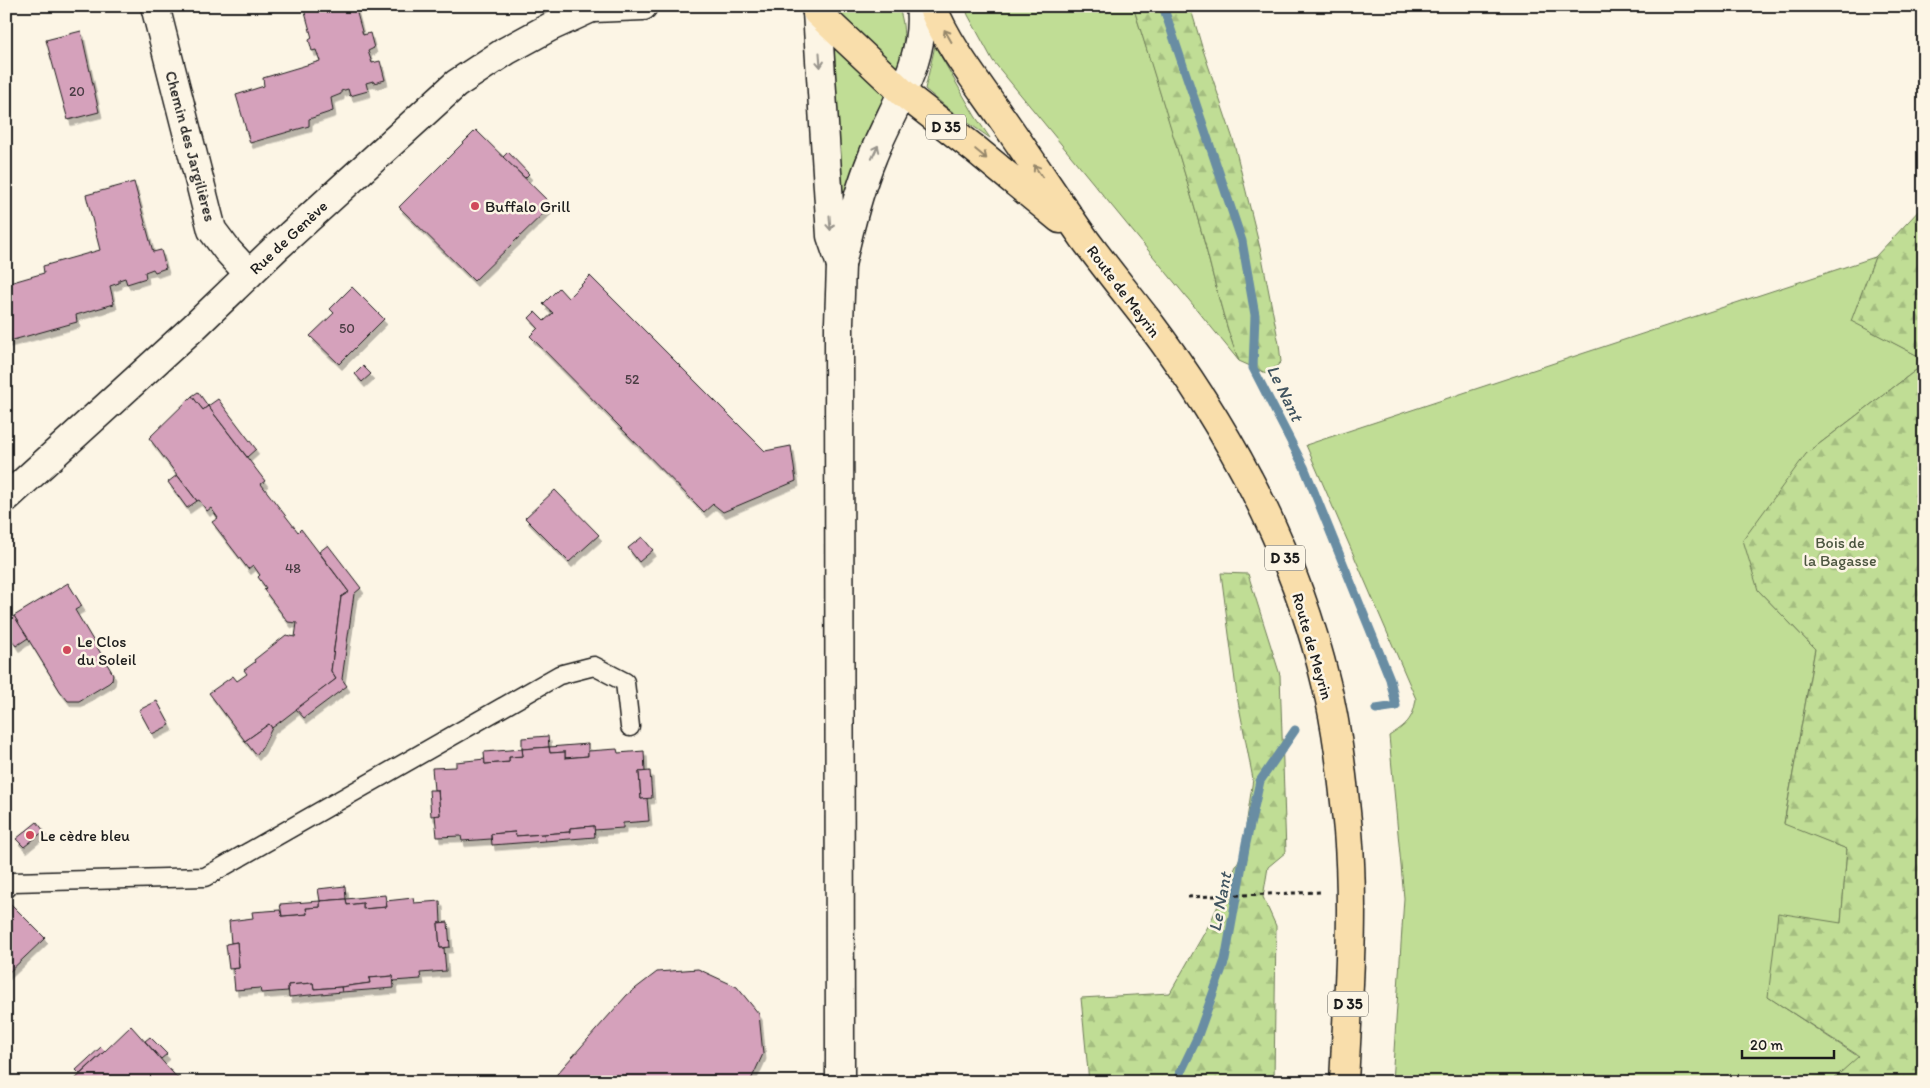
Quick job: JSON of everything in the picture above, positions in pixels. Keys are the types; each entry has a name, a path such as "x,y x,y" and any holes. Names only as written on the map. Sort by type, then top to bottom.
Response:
{"main road":[{"name":"Route de Meyrin","path":"932,6 962,61 1086,240 1149,323 1218,424 1246,473 1293,578 1312,632 1327,685 1348,834 1348,999 1344,1082"},
{"name":"Route de Meyrin","path":"816,9 903,93 1086,240"}],"street":[{"name":"Chemin des Jargilières","path":"154,6 212,230 249,274"},
{"name":"Rue de Genève","path":"6,498 456,84 506,51 550,27 594,7 642,6"},
{"path":"840,1082 839,323 841,265 850,226 872,157 903,93 917,52 920,35 920,6"},
{"path":"816,9 831,236 841,265"}],"lane":[{"path":"6,889 14,882 205,877 559,675 594,666 625,682 630,727"}],"path":[{"path":"1188,898 1349,891"}],"green space":[{"path":"833,6 898,6 903,22 904,38 897,69"},
{"path":"965,6 1133,6 1178,150 1223,315 1239,361 993,61"},
{"path":"1133,6 1190,6 1233,139 1261,252 1281,362 1268,374 1239,361 1233,346 1186,179"},
{"path":"935,46 975,116 990,138 950,110 925,89"},
{"path":"833,47 888,97 839,230"},
{"path":"1924,205 1924,359 1851,321 1875,257"},
{"path":"1875,257 1852,321 1924,359 1924,364 1806,454 1758,590 1815,649 1784,823 1847,849 1841,923 1768,997 1859,1057 1830,1082 1392,1082 1404,898 1389,736 1400,729 1411,717 1416,699 1306,445"},
{"name":"Bois de la Bagasse","path":"1924,364 1924,1082 1830,1082 1859,1056 1768,997 1778,913 1841,923 1847,849 1784,824 1815,649 1758,590 1743,540 1806,454"},
{"path":"1221,573 1248,574 1280,675 1286,852 1268,867 1263,897 1276,926 1274,1082 1089,1082 1081,998 1170,993 1210,923 1242,853 1253,779 1237,696"}],"building":[{"path":"308,6 355,6 363,35 370,33 374,48 368,51 372,63 380,61 385,80 366,83 368,91 350,96 348,89 341,91 341,94 331,98 333,111 309,119 309,126 250,143 236,95 264,86 263,78 320,61 316,50 312,51 309,40 312,38 304,9"},
{"path":"81,31 99,112 68,120 46,40"},
{"name":"Buffalo Grill","path":"476,130 552,205 474,281 399,207"},
{"path":"508,152 529,174 525,178 503,157"},
{"path":"134,182 153,252 161,250 166,268 155,272 153,269 145,272 146,278 127,284 125,278 119,280 119,283 110,286 114,304 76,315 77,322 6,342 6,284 44,273 43,266 100,250 86,195"},
{"path":"590,276 765,451 791,446 796,481 723,512 713,504 704,512 530,336 538,328 529,318 535,312 544,321 553,313 543,304 559,288 568,298"},
{"path":"352,287 384,319 339,364 310,336 334,313 330,309"},
{"path":"363,366 371,374 362,382 355,374"},
{"path":"198,392 208,406 203,410 192,396"},
{"path":"192,396 203,410 208,406 265,481 261,484 298,532 301,529 349,592 341,597 331,671 336,679 272,728 269,724 245,741 209,693 233,676 237,681 247,674 244,670 255,662 254,660 286,635 295,637 297,623 288,622 264,590 266,588 258,577 260,575 253,565 248,569 212,522 218,518 211,508 207,511 199,500 197,501 149,438"},
{"path":"218,399 256,449 247,457 208,406"},
{"path":"177,475 197,501 187,508 168,482"},
{"path":"555,490 599,535 569,562 525,518"},
{"path":"642,537 653,550 639,562 628,548"},
{"path":"328,545 361,588 354,594 342,679 347,686 304,718 296,709 336,679 331,671 341,597 349,592 319,552"},
{"name":"Le Clos du Soleil","path":"68,583 82,606 75,610 113,674 112,680 109,683 79,701 68,701 60,691 14,616"},
{"path":"14,616 28,638 16,646 6,631 6,621"},
{"path":"157,701 170,725 152,734 139,710"},
{"path":"269,724 272,728 262,748 256,755 245,741"},
{"path":"548,736 549,747 522,749 522,738"},
{"path":"588,744 588,756 565,758 565,752 550,753 549,747"},
{"path":"549,747 550,753 565,752 565,758 588,756 588,751 617,749 618,753 644,751 645,772 639,772 641,799 647,798 649,821 623,823 623,828 594,830 594,826 570,828 570,832 516,836 515,832 491,834 491,839 462,841 461,836 437,837 435,815 440,815 438,790 434,790 432,768 456,767 456,762 485,759 485,764 509,762 509,757 523,756 522,749"},
{"path":"522,749 523,756 509,757 509,762 485,764 484,752"},
{"path":"650,771 652,798 641,799 639,772"},
{"path":"429,790 438,790 440,815 431,816"},
{"name":"Le cèdre bleu","path":"37,822 44,831 24,847 16,839"},
{"path":"594,826 595,837 545,841 544,834 570,832 570,828"},
{"path":"515,832 516,836 544,834 545,841 492,845 491,834"},
{"path":"345,886 346,899 320,901 318,889"},
{"path":"385,895 387,907 363,909 363,903 347,905 346,899"},
{"path":"413,898 414,903 440,901 441,923 438,923 440,948 444,948 446,971 420,973 421,979 393,981 393,976 369,978 370,983 341,987 314,989 313,983 288,985 288,991 261,993 260,988 235,990 233,969 239,968 237,942 231,943 229,921 253,918 252,912 280,910 282,916 307,914 306,908 320,907 320,901 346,899 347,905 363,903 363,909 387,907 386,901"},
{"path":"320,901 320,907 306,908 307,914 282,916 280,904"},
{"path":"11,904 45,938 6,975 6,908"},
{"path":"448,922 450,947 440,948 438,923"},
{"path":"237,942 239,968 229,969 226,944"},
{"path":"698,969 737,987 759,1014 763,1054 750,1082 550,1082 627,995 657,972"},
{"path":"393,976 394,988 342,992 341,987 370,983 369,978"},
{"path":"313,983 314,989 341,987 342,992 289,997 288,985"},
{"path":"131,1026 181,1082 72,1082 105,1051"},
{"path":"150,1037 167,1054 161,1059 145,1041"},
{"path":"101,1047 105,1051 80,1074 76,1070"}],"waterway":[{"name":"Le Nant","path":"1163,6 1242,241 1255,315 1253,368 1304,467 1390,679 1396,706 1376,709"},
{"name":"Le Nant","path":"1176,1082 1197,1038 1225,960 1246,843 1260,781 1295,730"}],"place":[{"name":"Buffalo Grill","path":"475,206"},
{"name":"Le Clos du Soleil","path":"67,650"},
{"name":"Le cèdre bleu","path":"30,835"}]}
